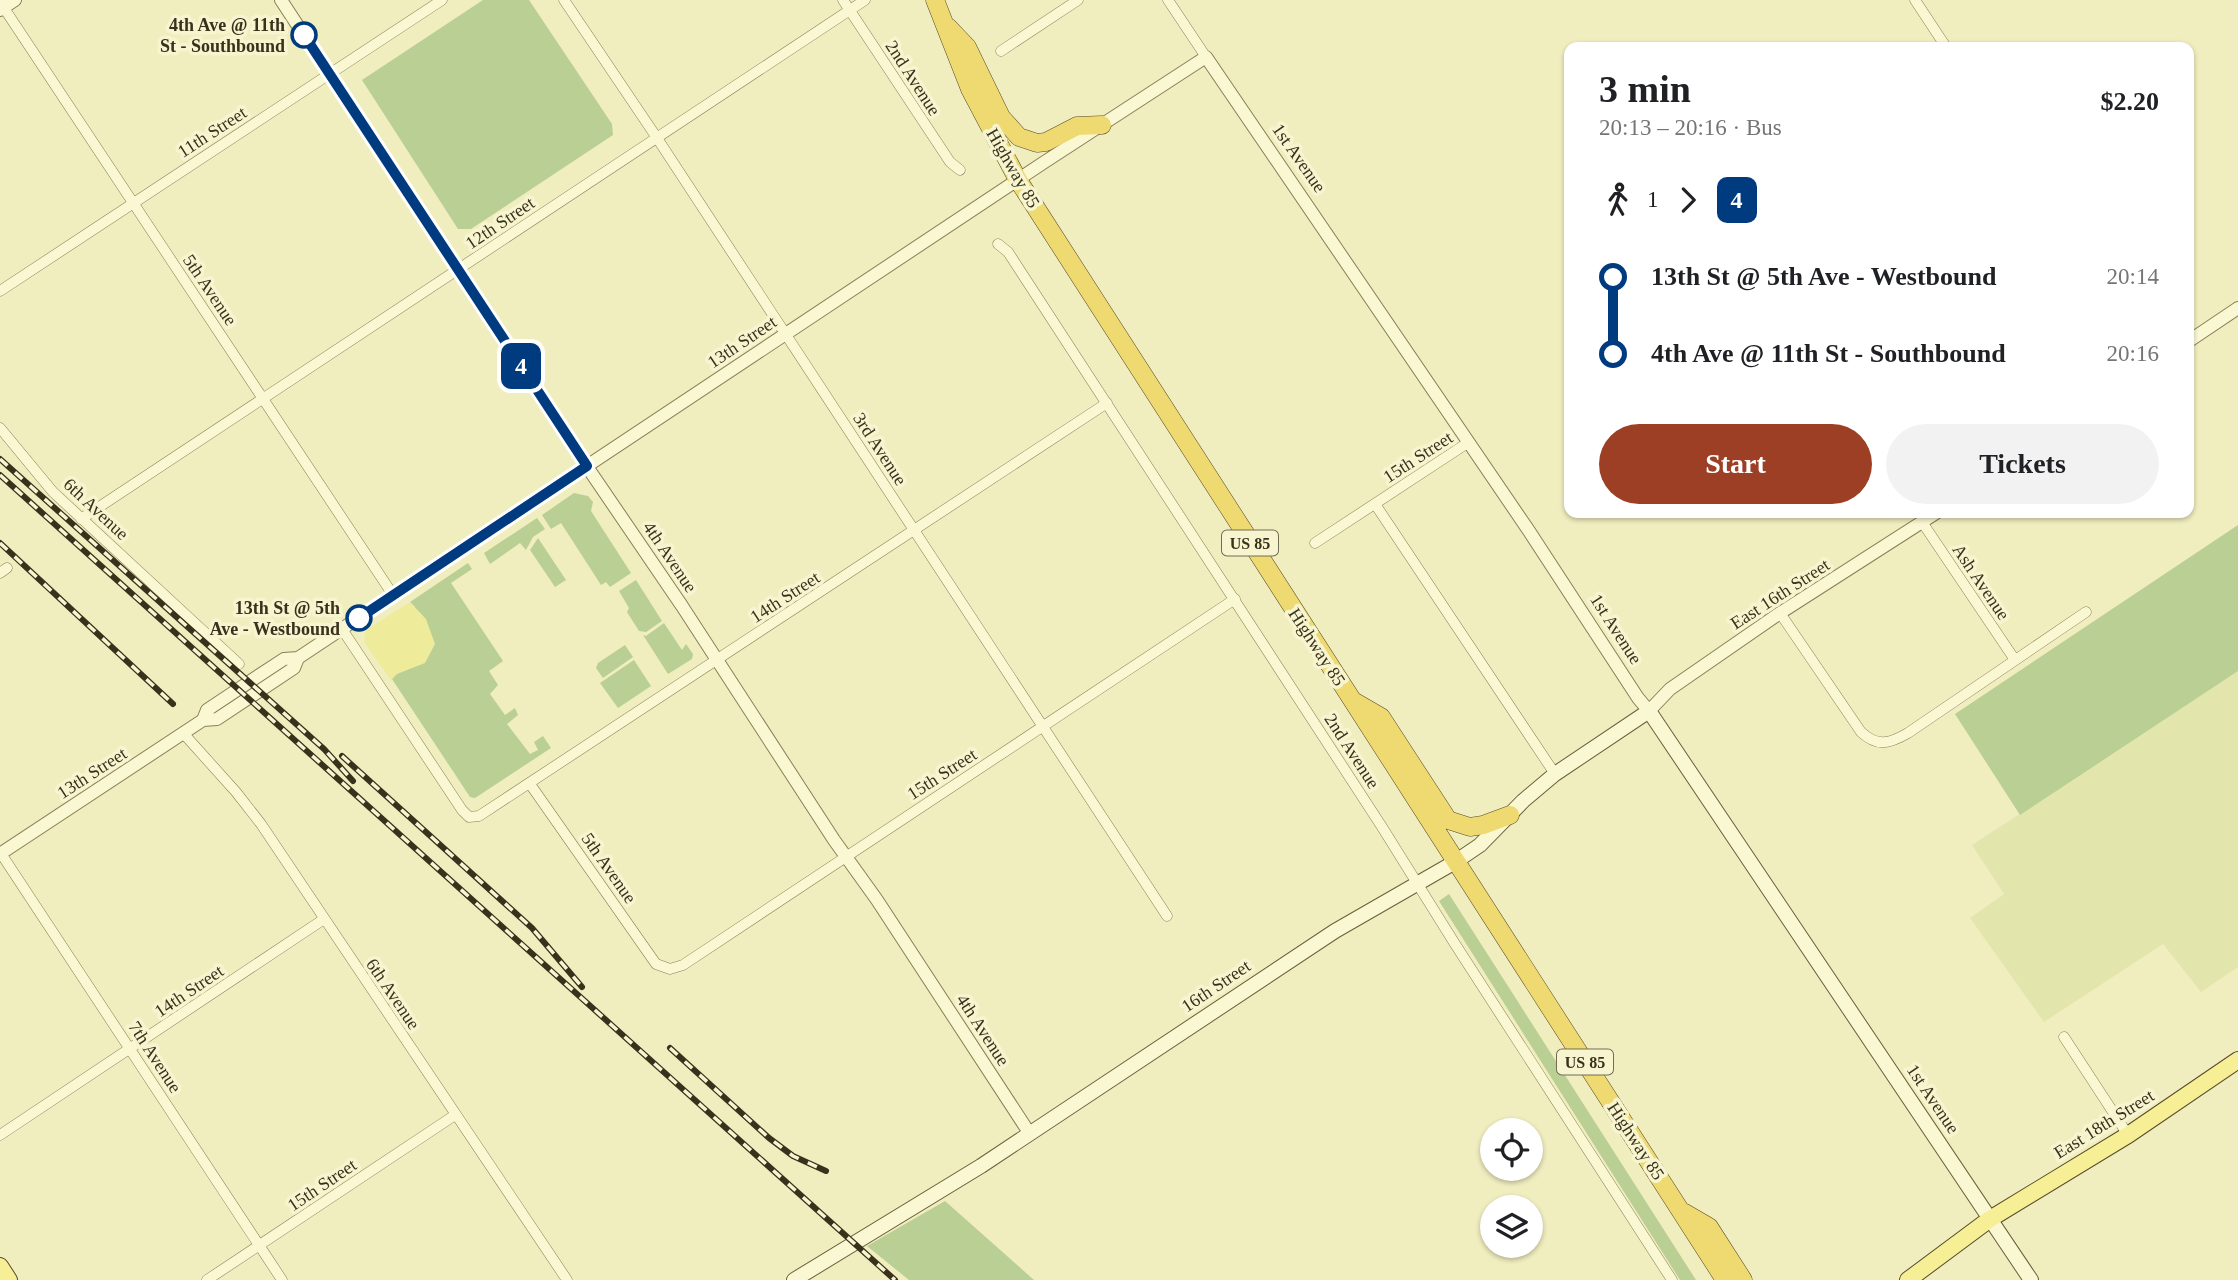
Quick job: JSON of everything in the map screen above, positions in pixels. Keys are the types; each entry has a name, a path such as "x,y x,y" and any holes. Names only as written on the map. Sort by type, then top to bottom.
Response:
{"highway":[{"name":"Highway 85","path":"935,0 970,89 1018,180 1725,1280"},
{"path":"942,21 967,47 1001,117 1019,137 1037,143 1046,142 1077,126 1101,125"},
{"path":"1352,700 1381,717 1448,820 1470,827 1510,815"},
{"path":"1681,1211 1709,1227 1743,1280"}],"main road":[{"name":"16th Street","path":"794,1280 1030,1134 1324,938 1455,862 1480,845 1555,774 1649,711"},
{"name":"1st Avenue","path":"1649,711 2031,1280"},
{"name":"East 18th Street","path":"1908,1280 1990,1219 2128,1135 2238,1060"},
{"path":"0,1266 9,1280"}],"street":[{"path":"1,7 15,0"},
{"name":"4th Avenue","path":"281,0 1030,1134"},
{"name":"11th Street","path":"0,291 442,0"},
{"name":"3rd Avenue","path":"564,0 1167,916"},
{"name":"2nd Avenue","path":"843,0 950,162 960,170"},
{"name":"12th Street","path":"81,519 865,0"},
{"path":"1001,51 1078,0"},
{"name":"1st Avenue","path":"1168,0 1649,711"},
{"path":"1915,0 1943,42"},
{"name":"5th Avenue","path":"1,7 393,595"},
{"name":"13th Street","path":"0,853 203,720 207,710 249,681 285,659 298,658 1206,57"},
{"name":"2nd Avenue","path":"998,244 1008,252 1235,599 1671,1280"},
{"path":"2194,338 2238,309"},
{"name":"14th Street","path":"342,629 462,810 469,817 479,816 1107,403"},
{"name":"6th Avenue","path":"0,428 40,478 81,519 239,664"},
{"name":"15th Street","path":"1315,543 1469,442"},
{"path":"1375,504 1555,774"},
{"name":"East 16th Street","path":"1649,711 1670,689 1780,613 1928,518"},
{"name":"Ash Avenue","path":"1922,522 2015,660"},
{"name":"15th Street","path":"664,967 670,969 683,965 1235,599"},
{"path":"1780,613 1861,732 1871,741 1881,744 1908,733 2086,612"},
{"name":"6th Avenue","path":"183,733 261,824 567,1280"},
{"name":"5th Avenue","path":"530,784 656,964 664,967"},
{"name":"7th Avenue","path":"0,853 282,1280"},
{"name":"14th Street","path":"0,1135 324,919"},
{"path":"2064,1037 2128,1135"},
{"name":"15th Street","path":"207,1280 455,1115"}],"green space":[{"path":"483,0 529,0 612,124 613,135 471,229 458,229 362,80"},
{"path":"574,493 588,496 593,502 591,511 631,573 610,587 606,582 601,585 561,523 551,529 542,515"},
{"path":"537,518 545,529 533,537 526,550 520,543 490,564 484,553"},
{"path":"2238,525 2238,671 2020,815 1955,714"},
{"path":"538,538 566,580 555,587 530,550"},
{"path":"468,563 472,569 451,583 503,661 489,671 498,685 490,694 505,715 515,708 518,715 507,724 530,754 538,750 534,742 543,736 551,748 475,798 470,797 392,679 415,607 410,602"},
{"path":"636,580 662,621 646,632 639,631 627,612 629,608 619,591"},
{"path":"664,623 682,650 686,644 693,654 692,659 668,674 643,635 646,636"},
{"path":"625,645 633,657 603,678 596,668 598,663"},
{"path":"634,660 651,686 618,708 600,683"},
{"path":"2238,671 2238,967 2201,992 2163,944 2044,1022 1970,918 2004,894 1972,845"},
{"path":"1449,894 1696,1280 1680,1280 1439,901"},
{"path":"945,1201 1034,1280 909,1280 867,1246"}],"sand":[{"path":"410,602 426,619 435,644 425,663 397,674 392,679 393,683 364,642 366,630"}],"railway":[{"path":"0,459 324,749 353,781"},
{"path":"0,475 895,1280"},
{"path":"0,543 173,704"},
{"path":"342,756 532,928 582,987"},
{"path":"670,1048 769,1138 793,1156 826,1171"}],"bus line":[{"name":"4","path":"304,35 587,466 359,618"}],"place":[{"name":"4th Ave @ 11th St - Southbound","path":"304,35"},
{"name":"13th St @ 5th Ave - Westbound","path":"359,618"}]}
